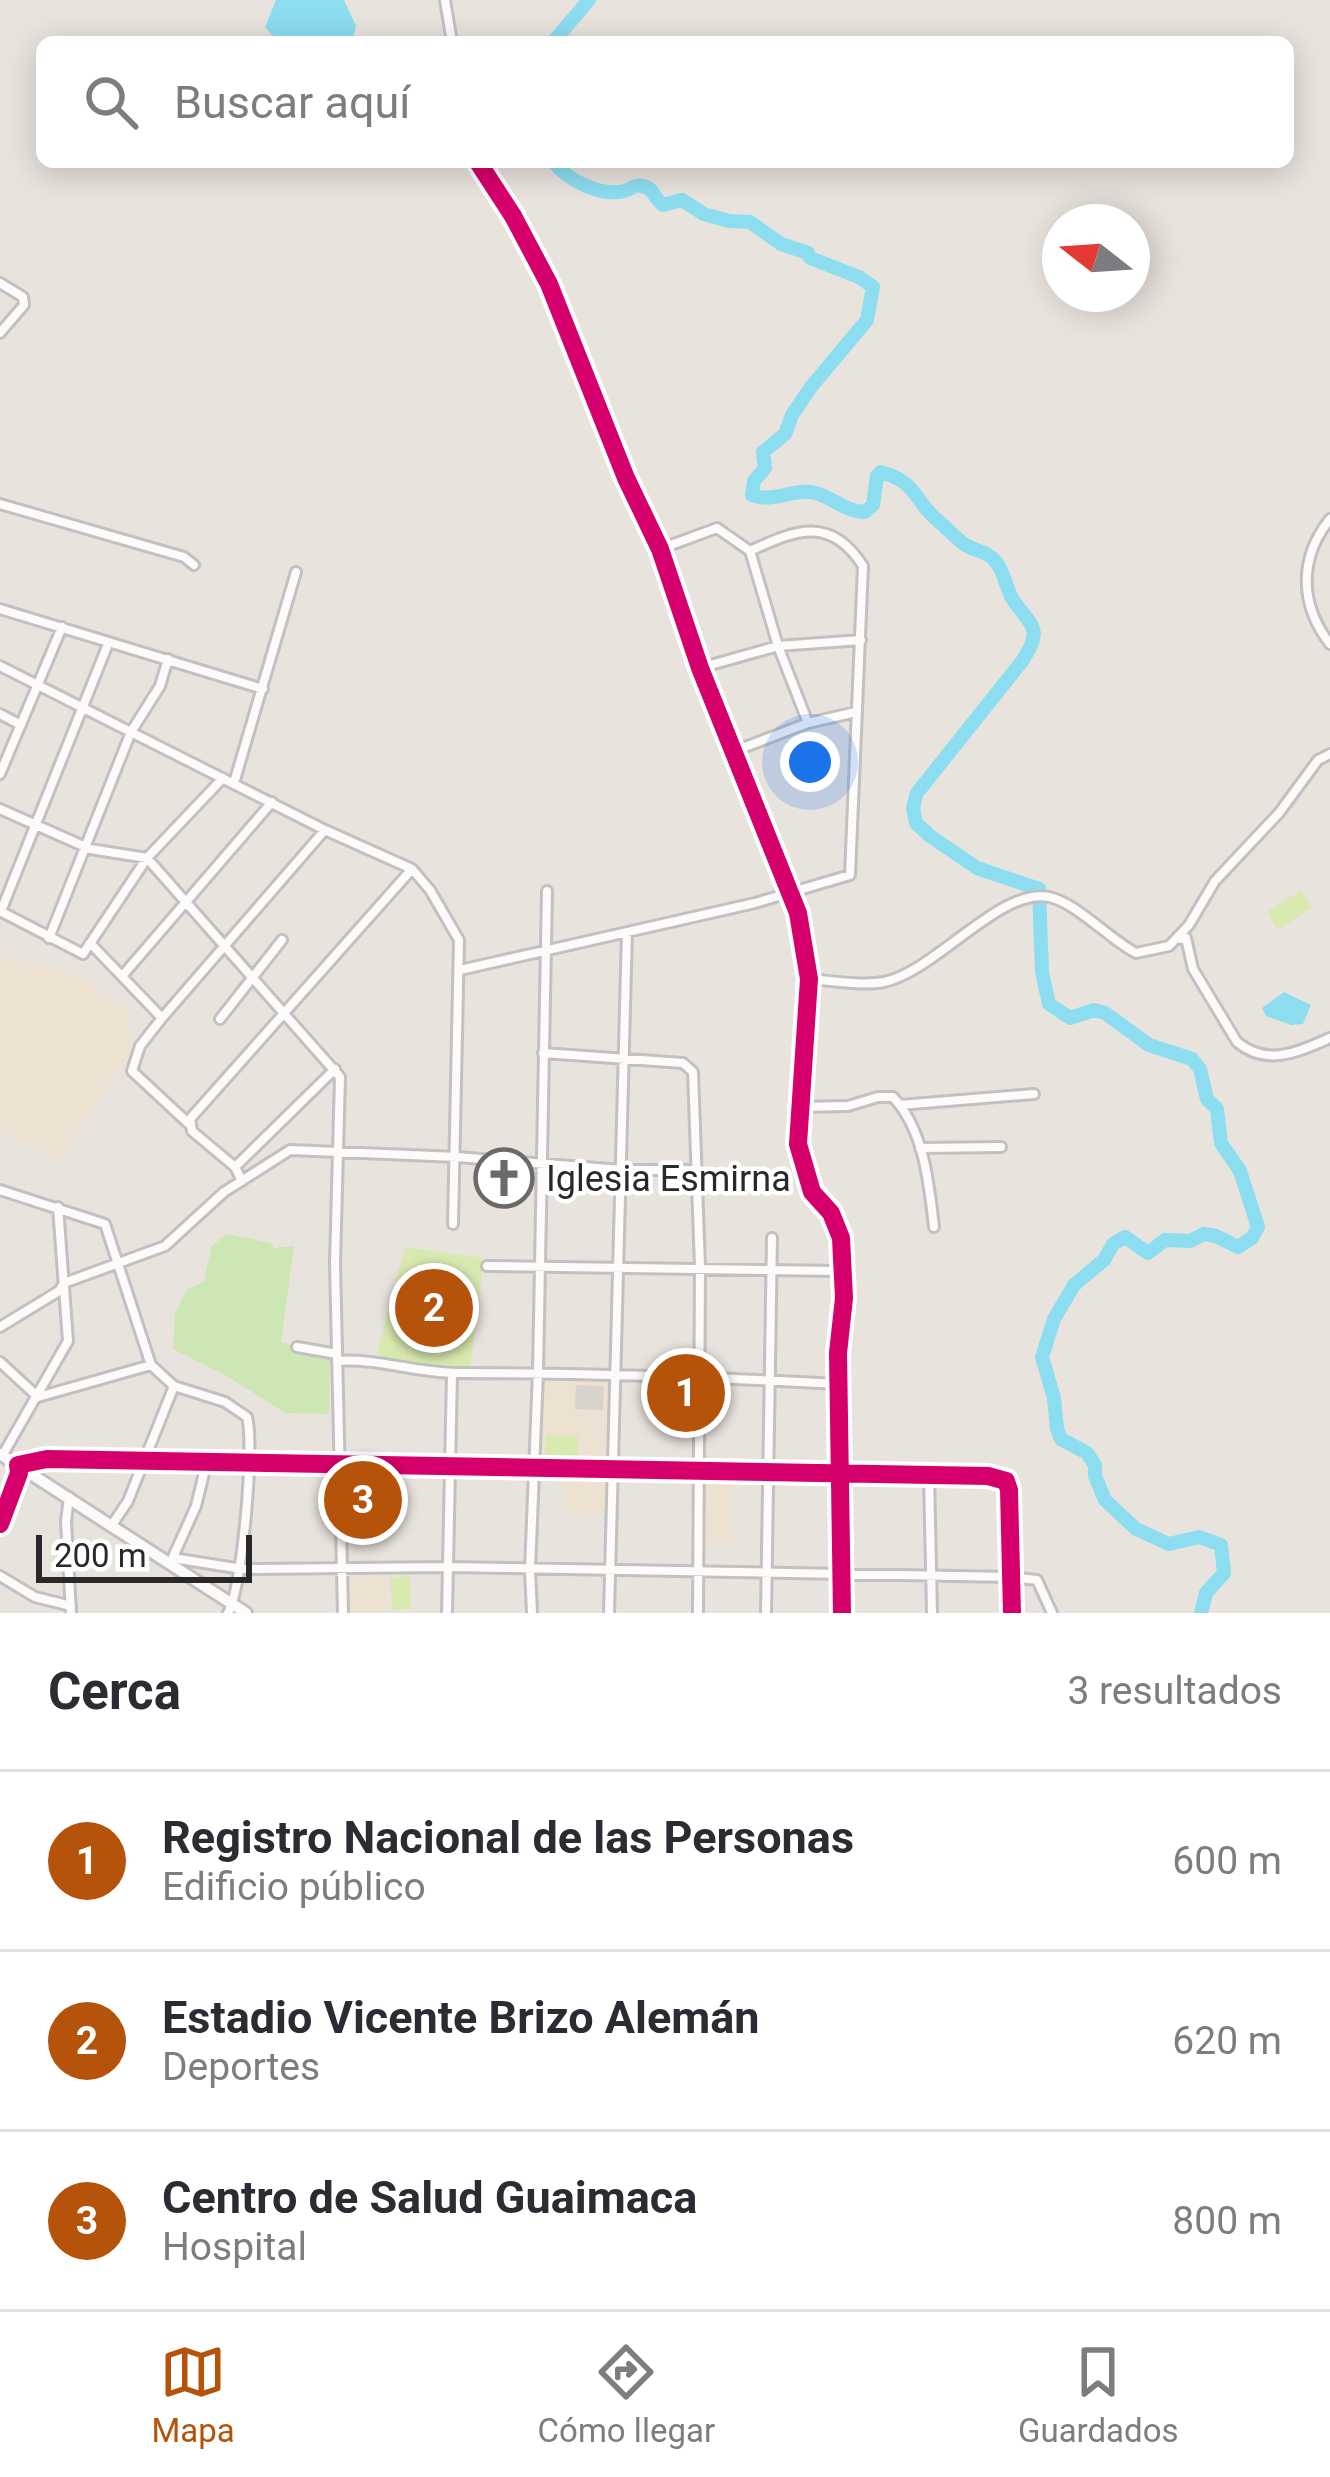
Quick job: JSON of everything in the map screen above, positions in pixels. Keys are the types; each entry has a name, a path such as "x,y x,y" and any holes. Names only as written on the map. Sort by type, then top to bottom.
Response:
{"main road":[{"path":"1,1455 171,1561 230,1609 246,1613"}],"street":[{"path":"445,0 451,36"},
{"path":"482,168 534,252 660,549 732,752 791,890 809,979 797,1126 801,1163 812,1192 837,1226 844,1298 838,1384 842,1613"},
{"path":"0,283 22,297 24,305 0,333"},
{"path":"1,506 184,557 194,565"},
{"path":"1330,519 1320,532 1304,580 1314,623 1330,644"},
{"path":"660,549 717,529 750,551 778,646 808,723"},
{"path":"460,970 755,903 850,875 863,566 849,544 835,535 794,530 750,551"},
{"path":"234,783 296,572"},
{"path":"0,609 263,689"},
{"path":"1,768 62,627"},
{"path":"700,668 778,646 861,640"},
{"path":"108,644 0,911 81,955 147,858 223,778"},
{"path":"49,938 131,731 160,686 168,659"},
{"path":"0,666 412,869 457,932 458,1157 453,1224"},
{"path":"732,752 808,723 856,712"},
{"path":"0,714 21,725"},
{"path":"1169,946 1189,925 1215,881 1279,813 1318,760 1330,754"},
{"path":"123,976 272,802"},
{"path":"0,808 83,847 147,858 335,1069 341,1083 337,1464 343,1613"},
{"path":"242,1182 235,1167 210,1149 132,1071 140,1046 162,1018 325,830"},
{"path":"189,1124 412,869"},
{"path":"532,1613 547,891"},
{"path":"809,979 883,982 922,968 991,915 1030,897 1051,897 1136,953 1186,938 1198,977 1245,1049 1280,1056 1330,1038"},
{"path":"609,1613 627,932"},
{"path":"220,1019 282,940"},
{"path":"90,943 162,1018"},
{"path":"543,1053 683,1063 693,1072 700,1268 698,1613"},
{"path":"235,1167 335,1069"},
{"path":"900,1105 1034,1094"},
{"path":"800,1107 848,1106 885,1096 900,1105 920,1148 934,1226"},
{"path":"920,1148 1001,1147"},
{"path":"0,1327 59,1292 63,1285 165,1246 224,1192 290,1150 541,1162 623,1171 698,1170"},
{"path":"0,1190 105,1224 152,1365 174,1386 242,1411 250,1426 249,1462 230,1609"},
{"path":"1,1455 68,1341 58,1207"},
{"path":"766,1613 772,1238"},
{"path":"487,1267 841,1271"},
{"path":"297,1347 337,1358 452,1373 838,1384"},
{"path":"0,1362 38,1397"},
{"path":"38,1397 152,1365"},
{"path":"447,1613 452,1373"},
{"path":"112,1525 128,1501 174,1386"},
{"path":"0,1524 19,1472 17,1465 47,1459 988,1476 1006,1481 1009,1490 1012,1613"},
{"path":"207,1461 196,1506 171,1561 238,1568 1011,1577 1037,1580 1052,1613"},
{"path":"929,1475 932,1613"},
{"path":"0,1576 35,1598 71,1610 69,1497"}],"shaded area":[{"path":"0,958 50,966 83,979 127,1010 128,1032 137,1042 58,1159 0,1130"},
{"path":"540,1379 611,1382 607,1466 537,1463"},
{"path":"576,1385 604,1386 603,1410 575,1409"},
{"path":"344,1475 379,1476 382,1525 346,1526"},
{"path":"730,1475 731,1542 701,1543 700,1476"},
{"path":"564,1477 607,1477 606,1515 564,1515"},
{"path":"385,1576 387,1613 349,1613 347,1578"}],"green space":[{"path":"1301,890 1312,908 1278,930 1267,912"},
{"path":"226,1234 271,1243 274,1248 294,1246 281,1342 330,1358 329,1414 285,1413 173,1349 175,1314 187,1289 204,1282 211,1247"},
{"path":"405,1247 484,1258 466,1370 382,1358 377,1353"},
{"path":"546,1435 578,1436 577,1458 545,1457"},
{"path":"410,1576 411,1609 392,1610 390,1578"}],"water":[{"path":"276,0 344,0 356,26 354,36 273,36 265,27"},
{"path":"1284,992 1311,1005 1303,1024 1266,1016 1262,1008"}],"waterway":[{"path":"558,36 589,0"},
{"path":"559,168 595,189 615,192 643,186 663,205 682,200 704,214 750,222 781,244 873,287 867,320 811,387 785,434 763,452 765,468 754,481 752,495 767,498 810,492 865,512 873,505 877,476 881,472 893,476 968,547 992,558 1031,625 1034,636 1023,660 917,793 913,808 916,823 977,868 1039,889 1042,972 1049,1004 1070,1018 1094,1010 1105,1013 1149,1045 1192,1059 1200,1069 1207,1099 1217,1109 1221,1143 1240,1171 1258,1227 1252,1238 1238,1247 1204,1234 1190,1241 1165,1240 1148,1253 1125,1237 1074,1285 1054,1319 1042,1357 1061,1439 1087,1453 1105,1500 1136,1529 1169,1544 1199,1537 1221,1545 1224,1573 1206,1593 1201,1613"}],"cycle path":[{"path":"482,168 549,284 626,478 660,549 700,668 798,913 809,979 798,1144 812,1192 831,1213 841,1238 842,1613"},
{"path":"0,1524 18,1465 47,1459 988,1476 1006,1481 1009,1490 1012,1613"}],"place":[{"name":"Iglesia Esmirna","path":"504,1178"},
{"name":"Estadio Vicente Brizo Alemán","path":"434,1308"},
{"name":"Registro Nacional de las Personas","path":"686,1393"},
{"name":"Centro de Salud Guaimaca","path":"363,1500"}]}
